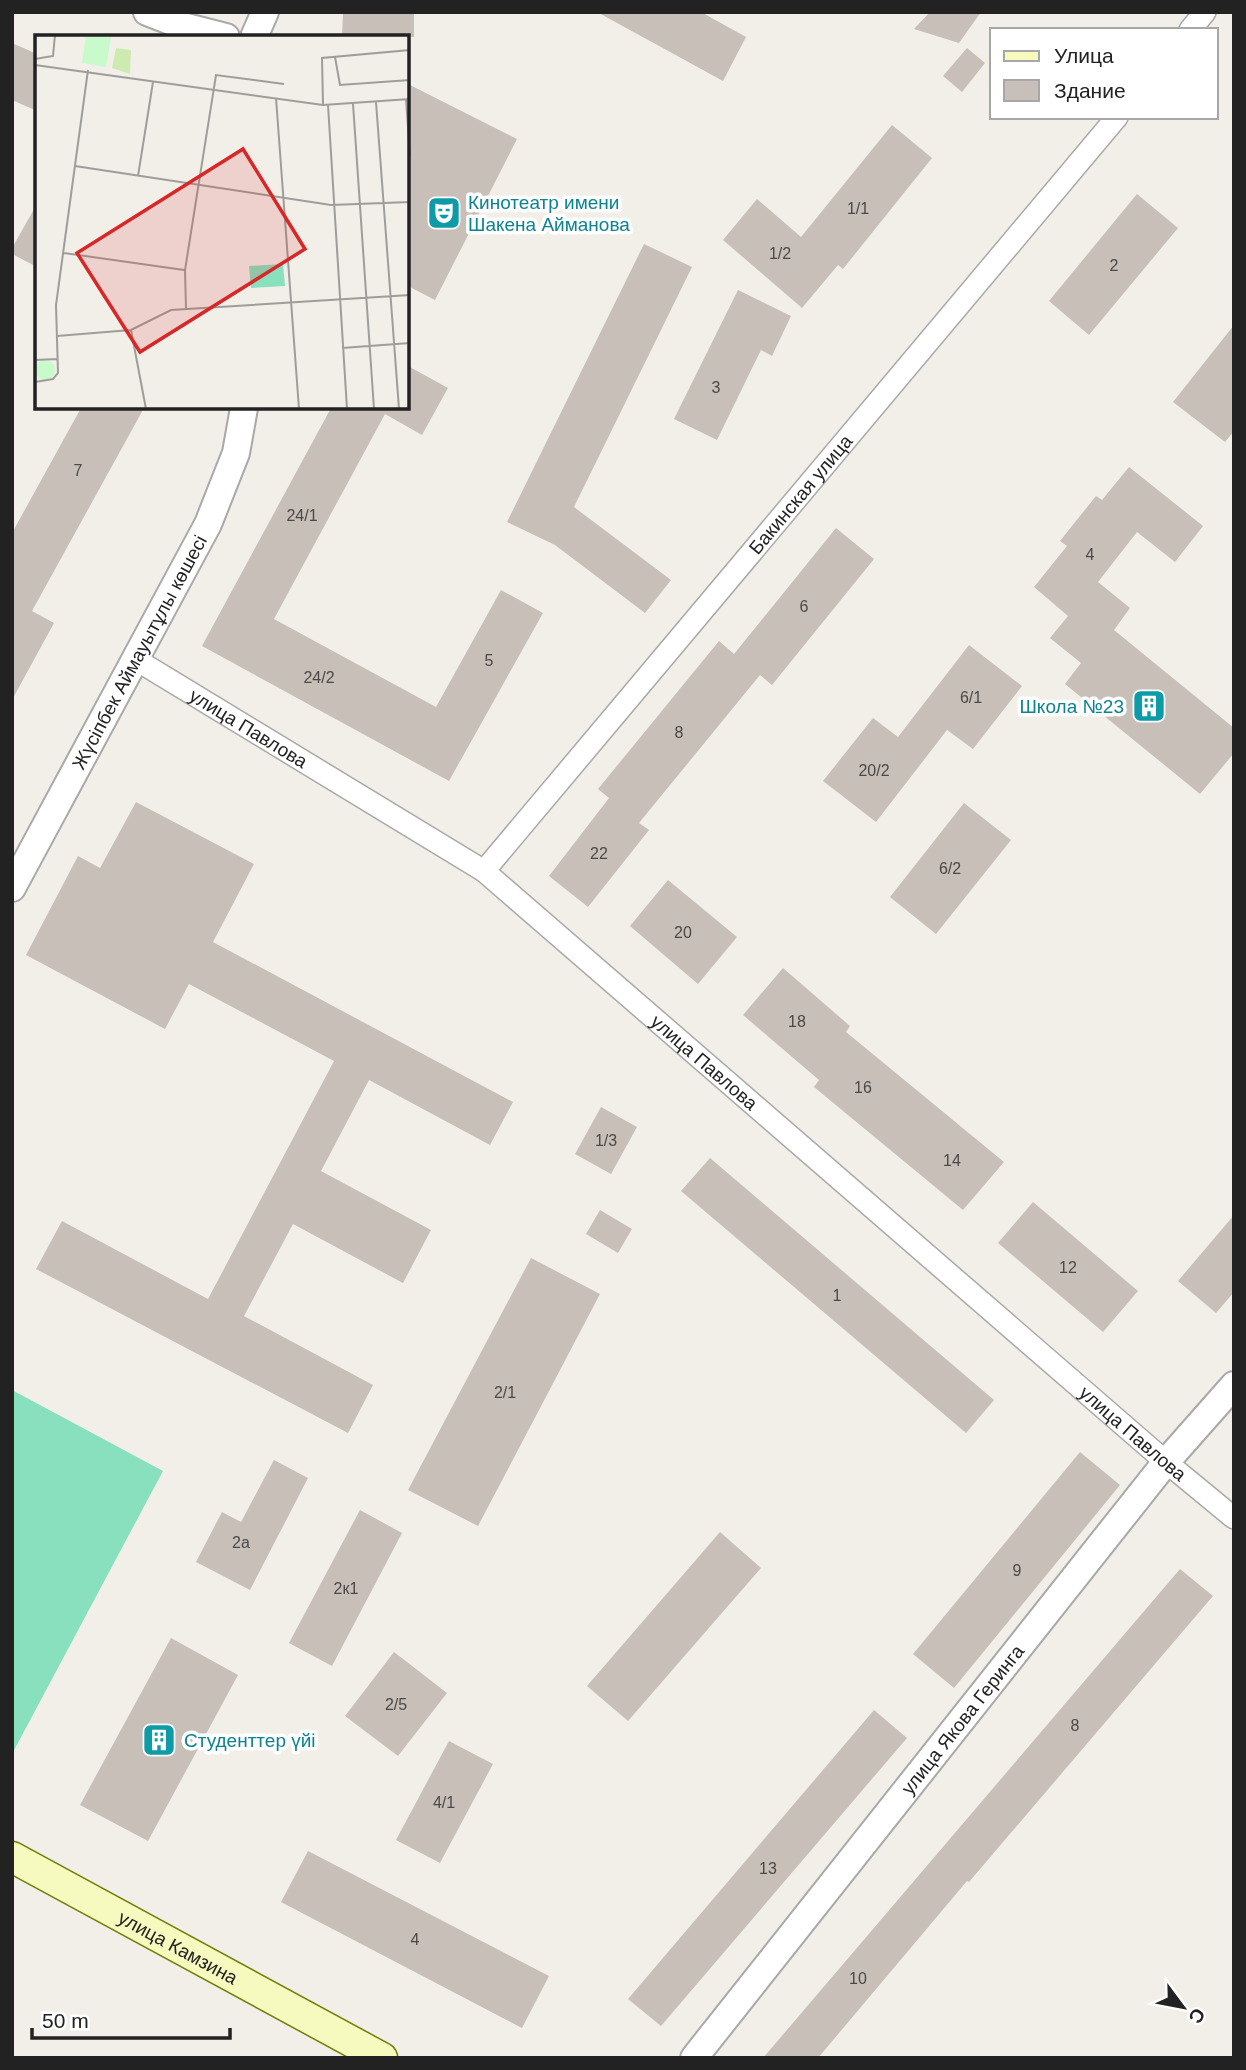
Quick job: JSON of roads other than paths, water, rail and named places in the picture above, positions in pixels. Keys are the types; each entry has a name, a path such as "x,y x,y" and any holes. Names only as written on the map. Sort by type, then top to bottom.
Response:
{"main road":[{"name":"улица Камзина","path":"12,1857 382,2058"}],"street":[{"path":"147,12 183,26 218,35"},
{"path":"255,35 265,12"},
{"path":"1192,28 1205,12"},
{"name":"Бакинская улица","path":"484,871 1114,119"},
{"name":"Жүсіпбек Аймауытұлы көшесі","path":"12,888 208,524 236,453 244,410"},
{"name":"улица Павлова","path":"135,659 484,871 1234,1518"},
{"name":"улица Якова Геринга","path":"694,2058 1166,1462 1234,1385"}],"place":[{"name":"Кинотеатр имени Шакена Айманова","path":"444,213"},
{"name":"Школа №23","path":"1149,706"},
{"name":"Студенттер үйі","path":"159,1740"}]}
